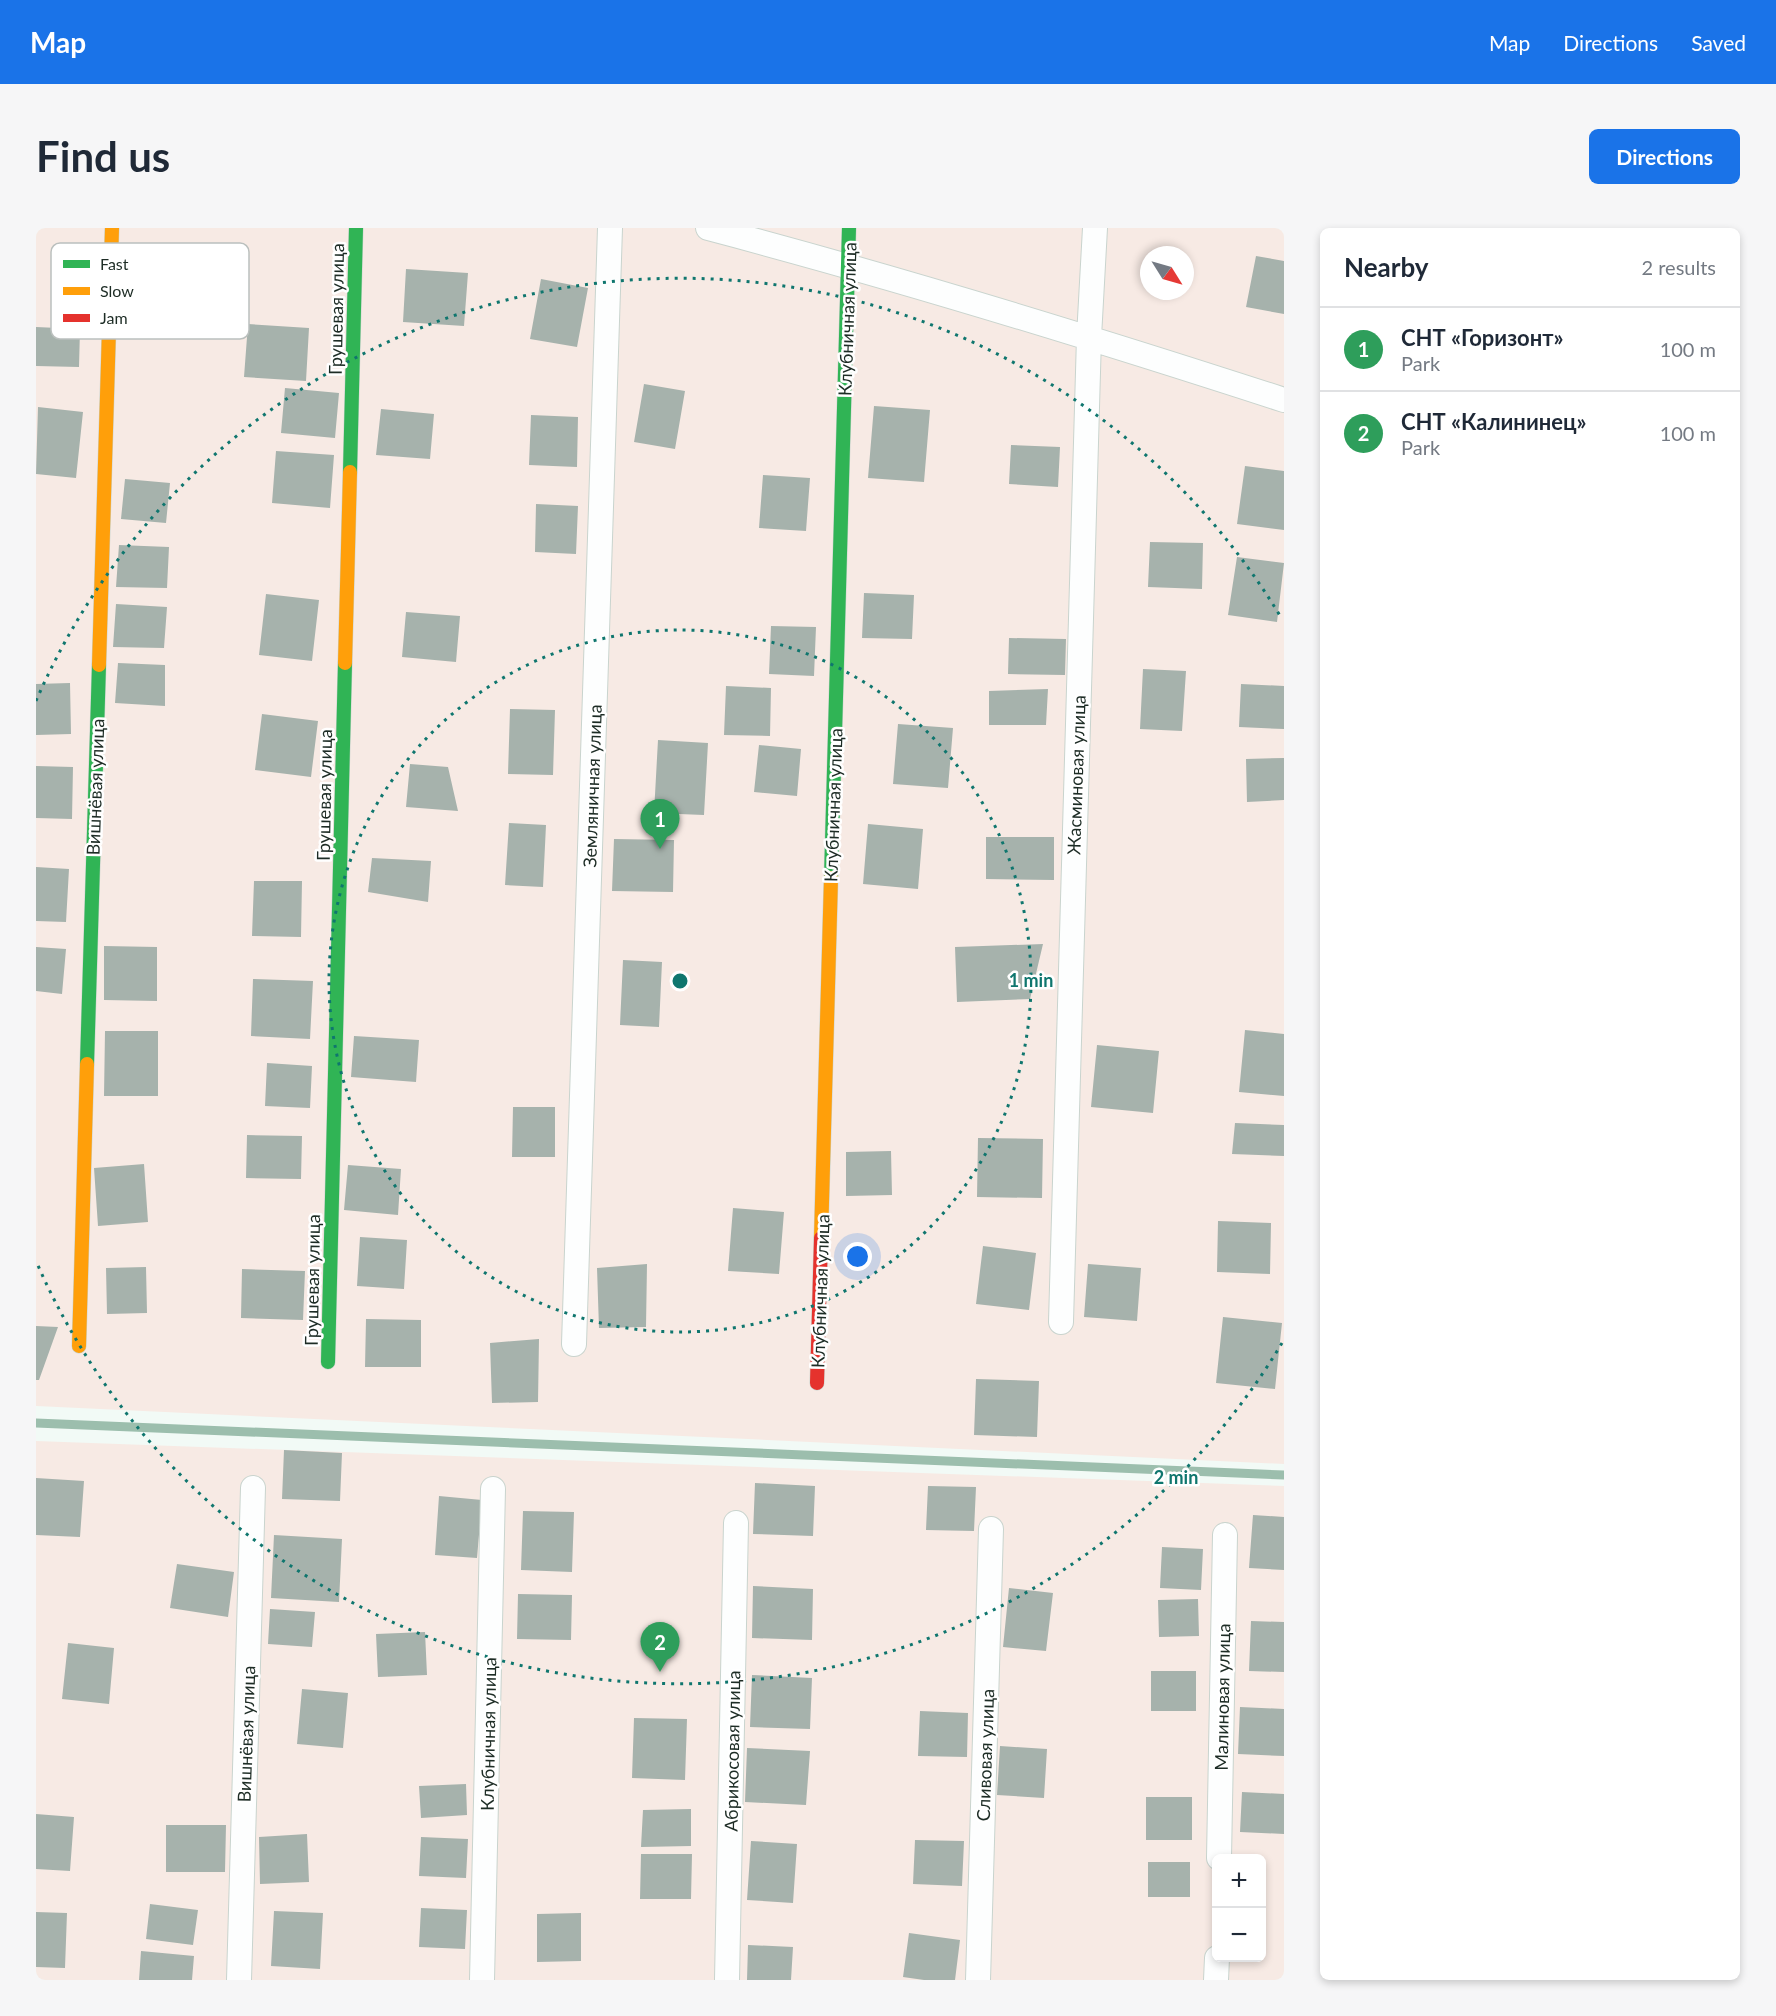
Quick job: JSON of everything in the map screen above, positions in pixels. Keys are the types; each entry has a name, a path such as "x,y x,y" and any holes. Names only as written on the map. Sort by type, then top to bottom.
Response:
{"street":[{"name":"Вишнёвая улица","path":"112,228 112,243"},
{"name":"Грушевая улица","path":"328,1362 356,228"},
{"name":"Земляничная улица","path":"574,1344 610,228"},
{"path":"708,228 848,265 1089,337 1284,400"},
{"name":"Клубничная улица","path":"817,1383 849,228"},
{"name":"Жасминовая улица","path":"1061,1322 1089,337 1095,228"},
{"name":"Вишнёвая улица","path":"79,1346 109,339"},
{"name":"Вишнёвая улица","path":"239,1980 253,1488"},
{"name":"Клубничная улица","path":"482,1980 493,1489"},
{"name":"Абрикосовая улица","path":"728,1980 736,1523"},
{"name":"Сливовая улица","path":"978,1980 991,1529"},
{"name":"Малиновая улица","path":"1219,1854 1225,1535"},
{"path":"1216,1980 1217,1962"}],"shaded area":[{"path":"36,228 1284,228 1284,1464 36,1406"},
{"path":"36,1441 1284,1486 1284,1980 36,1980"}],"building":[{"path":"1256,256 1284,261 1284,314 1246,307"},
{"path":"406,269 468,273 464,326 403,322"},
{"path":"541,279 588,288 577,347 530,339"},
{"path":"249,324 309,328 306,381 244,377"},
{"path":"36,327 51,328 51,339 80,339 79,367 36,366"},
{"path":"644,384 685,391 675,449 634,442"},
{"path":"285,388 339,393 335,438 281,433"},
{"path":"874,406 930,410 924,482 868,478"},
{"path":"38,407 83,412 76,478 36,474"},
{"path":"381,409 434,414 430,459 376,455"},
{"path":"531,415 578,417 577,467 529,465"},
{"path":"1011,445 1060,447 1058,487 1009,484"},
{"path":"276,451 334,455 330,508 272,503"},
{"path":"1245,466 1284,471 1284,530 1237,524"},
{"path":"763,475 810,478 806,531 759,528"},
{"path":"125,479 170,483 166,523 121,519"},
{"path":"536,504 578,506 576,554 535,552"},
{"path":"1150,542 1203,543 1202,589 1148,587"},
{"path":"119,545 169,547 167,588 116,587"},
{"path":"1237,557 1284,563 1277,622 1228,615"},
{"path":"864,593 914,595 912,639 862,638"},
{"path":"266,594 319,600 312,661 259,655"},
{"path":"116,604 167,607 164,648 113,647"},
{"path":"406,612 460,616 456,662 402,657"},
{"path":"771,626 816,627 814,676 769,674"},
{"path":"1009,638 1066,639 1065,675 1008,674"},
{"path":"118,663 165,665 165,706 115,703"},
{"path":"1143,669 1186,671 1182,731 1140,729"},
{"path":"70,683 71,734 36,735 36,684"},
{"path":"1241,684 1284,686 1284,729 1239,727"},
{"path":"726,686 771,688 770,736 724,735"},
{"path":"1048,689 1046,725 989,725 989,691"},
{"path":"510,709 555,710 553,775 508,774"},
{"path":"262,714 318,721 311,777 255,770"},
{"path":"898,724 953,728 948,788 893,784"},
{"path":"658,740 708,743 704,815 654,813"},
{"path":"759,745 801,749 797,796 754,792"},
{"path":"1284,758 1284,800 1247,802 1246,759"},
{"path":"410,764 448,767 458,811 406,807"},
{"path":"36,766 73,767 72,819 36,818"},
{"path":"509,823 546,825 543,887 505,885"},
{"path":"868,824 923,829 918,889 863,884"},
{"path":"986,837 1054,837 1054,880 986,879"},
{"path":"614,839 674,840 673,892 612,891"},
{"path":"372,858 431,861 428,902 368,892"},
{"path":"36,867 69,869 66,922 36,921"},
{"path":"254,881 302,881 301,937 252,936"},
{"path":"1043,944 1030,999 957,1002 955,947"},
{"path":"104,946 157,947 157,1001 104,1000"},
{"path":"36,947 66,949 62,994 36,991"},
{"path":"623,960 662,962 659,1027 620,1025"},
{"path":"253,979 313,981 310,1039 251,1036"},
{"path":"1245,1030 1284,1034 1284,1096 1239,1092"},
{"path":"105,1031 158,1031 158,1096 104,1096"},
{"path":"354,1036 419,1040 416,1082 351,1077"},
{"path":"1097,1045 1159,1051 1153,1113 1091,1107"},
{"path":"267,1063 312,1066 310,1108 265,1106"},
{"path":"513,1107 555,1107 555,1157 512,1157"},
{"path":"1235,1123 1284,1125 1284,1156 1232,1154"},
{"path":"247,1135 302,1136 301,1179 246,1178"},
{"path":"978,1138 1043,1139 1042,1198 977,1197"},
{"path":"891,1151 892,1195 846,1196 846,1152"},
{"path":"144,1164 148,1222 98,1226 94,1168"},
{"path":"348,1165 401,1169 398,1215 344,1210"},
{"path":"733,1208 784,1212 779,1274 728,1271"},
{"path":"1218,1221 1271,1223 1270,1274 1217,1272"},
{"path":"360,1237 407,1240 404,1289 357,1286"},
{"path":"983,1246 1036,1253 1029,1310 976,1304"},
{"path":"647,1264 646,1327 599,1328 597,1268"},
{"path":"1088,1264 1141,1268 1137,1321 1084,1317"},
{"path":"146,1267 147,1313 107,1314 106,1268"},
{"path":"242,1269 305,1271 303,1320 241,1318"},
{"path":"1223,1317 1282,1323 1275,1389 1216,1383"},
{"path":"366,1319 421,1320 421,1367 365,1367"},
{"path":"36,1326 58,1327 39,1380 36,1380"},
{"path":"539,1339 538,1402 492,1403 490,1343"},
{"path":"976,1379 1039,1381 1037,1437 974,1435"},
{"path":"284,1450 342,1453 340,1501 282,1499"},
{"path":"36,1478 84,1481 80,1537 36,1535"},
{"path":"755,1483 815,1486 813,1536 753,1534"},
{"path":"928,1486 976,1487 974,1531 926,1530"},
{"path":"439,1496 482,1500 477,1558 435,1555"},
{"path":"523,1511 574,1512 572,1572 521,1570"},
{"path":"1253,1515 1284,1517 1284,1570 1249,1568"},
{"path":"274,1535 342,1539 339,1602 271,1598"},
{"path":"1162,1547 1203,1549 1201,1590 1160,1588"},
{"path":"177,1564 234,1572 228,1617 170,1608"},
{"path":"753,1586 813,1589 812,1640 752,1638"},
{"path":"1009,1588 1053,1593 1046,1651 1003,1647"},
{"path":"518,1594 572,1595 571,1640 517,1639"},
{"path":"1198,1599 1199,1636 1159,1637 1158,1600"},
{"path":"270,1609 315,1612 312,1647 268,1644"},
{"path":"1251,1621 1284,1622 1284,1672 1249,1671"},
{"path":"425,1632 427,1675 378,1677 376,1634"},
{"path":"68,1643 114,1648 109,1704 62,1699"},
{"path":"1151,1671 1196,1671 1196,1711 1151,1711"},
{"path":"752,1675 812,1678 810,1729 750,1727"},
{"path":"302,1689 348,1693 343,1748 297,1744"},
{"path":"1240,1707 1284,1709 1284,1756 1238,1754"},
{"path":"920,1711 968,1713 967,1757 918,1756"},
{"path":"634,1718 687,1719 685,1780 632,1778"},
{"path":"1000,1746 1047,1749 1044,1798 997,1795"},
{"path":"747,1748 810,1751 806,1805 745,1802"},
{"path":"466,1784 467,1815 421,1818 419,1786"},
{"path":"1242,1792 1284,1794 1284,1834 1240,1832"},
{"path":"1146,1797 1192,1797 1192,1840 1146,1840"},
{"path":"691,1809 691,1846 641,1847 643,1810"},
{"path":"36,1814 74,1817 70,1871 36,1869"},
{"path":"166,1825 226,1825 225,1872 166,1872"},
{"path":"307,1834 309,1882 260,1884 259,1837"},
{"path":"421,1837 468,1839 466,1878 419,1876"},
{"path":"915,1840 964,1841 962,1886 913,1884"},
{"path":"751,1841 797,1844 793,1903 747,1900"},
{"path":"641,1854 692,1854 691,1899 640,1899"},
{"path":"1148,1862 1190,1862 1190,1897 1148,1897"},
{"path":"150,1904 198,1910 193,1945 146,1939"},
{"path":"421,1908 467,1910 465,1949 419,1947"},
{"path":"274,1911 323,1913 320,1969 271,1966"},
{"path":"36,1912 67,1913 65,1968 36,1967"},
{"path":"581,1913 581,1961 537,1962 537,1914"},
{"path":"909,1933 960,1940 955,1980 903,1977"},
{"path":"748,1945 793,1947 791,1980 747,1980"},
{"path":"141,1951 194,1956 192,1980 139,1980"}],"waterway":[{"path":"36,1423 1284,1475"}],"traffic: fast":[{"path":"350,472 356,228"},
{"path":"831,878 849,228"},
{"path":"328,1362 345,663"},
{"path":"87,1064 99,665"}],"traffic: slow":[{"path":"112,228 112,243"},
{"path":"99,665 109,339"},
{"path":"345,663 350,472"},
{"path":"821,1238 831,878"},
{"path":"79,1346 87,1064"}],"traffic: jam":[{"path":"817,1383 821,1238"}],"place":[{"name":"СНТ «Горизонт»","path":"660,849"},
{"name":"СНТ «Калининец»","path":"660,1672"}]}
